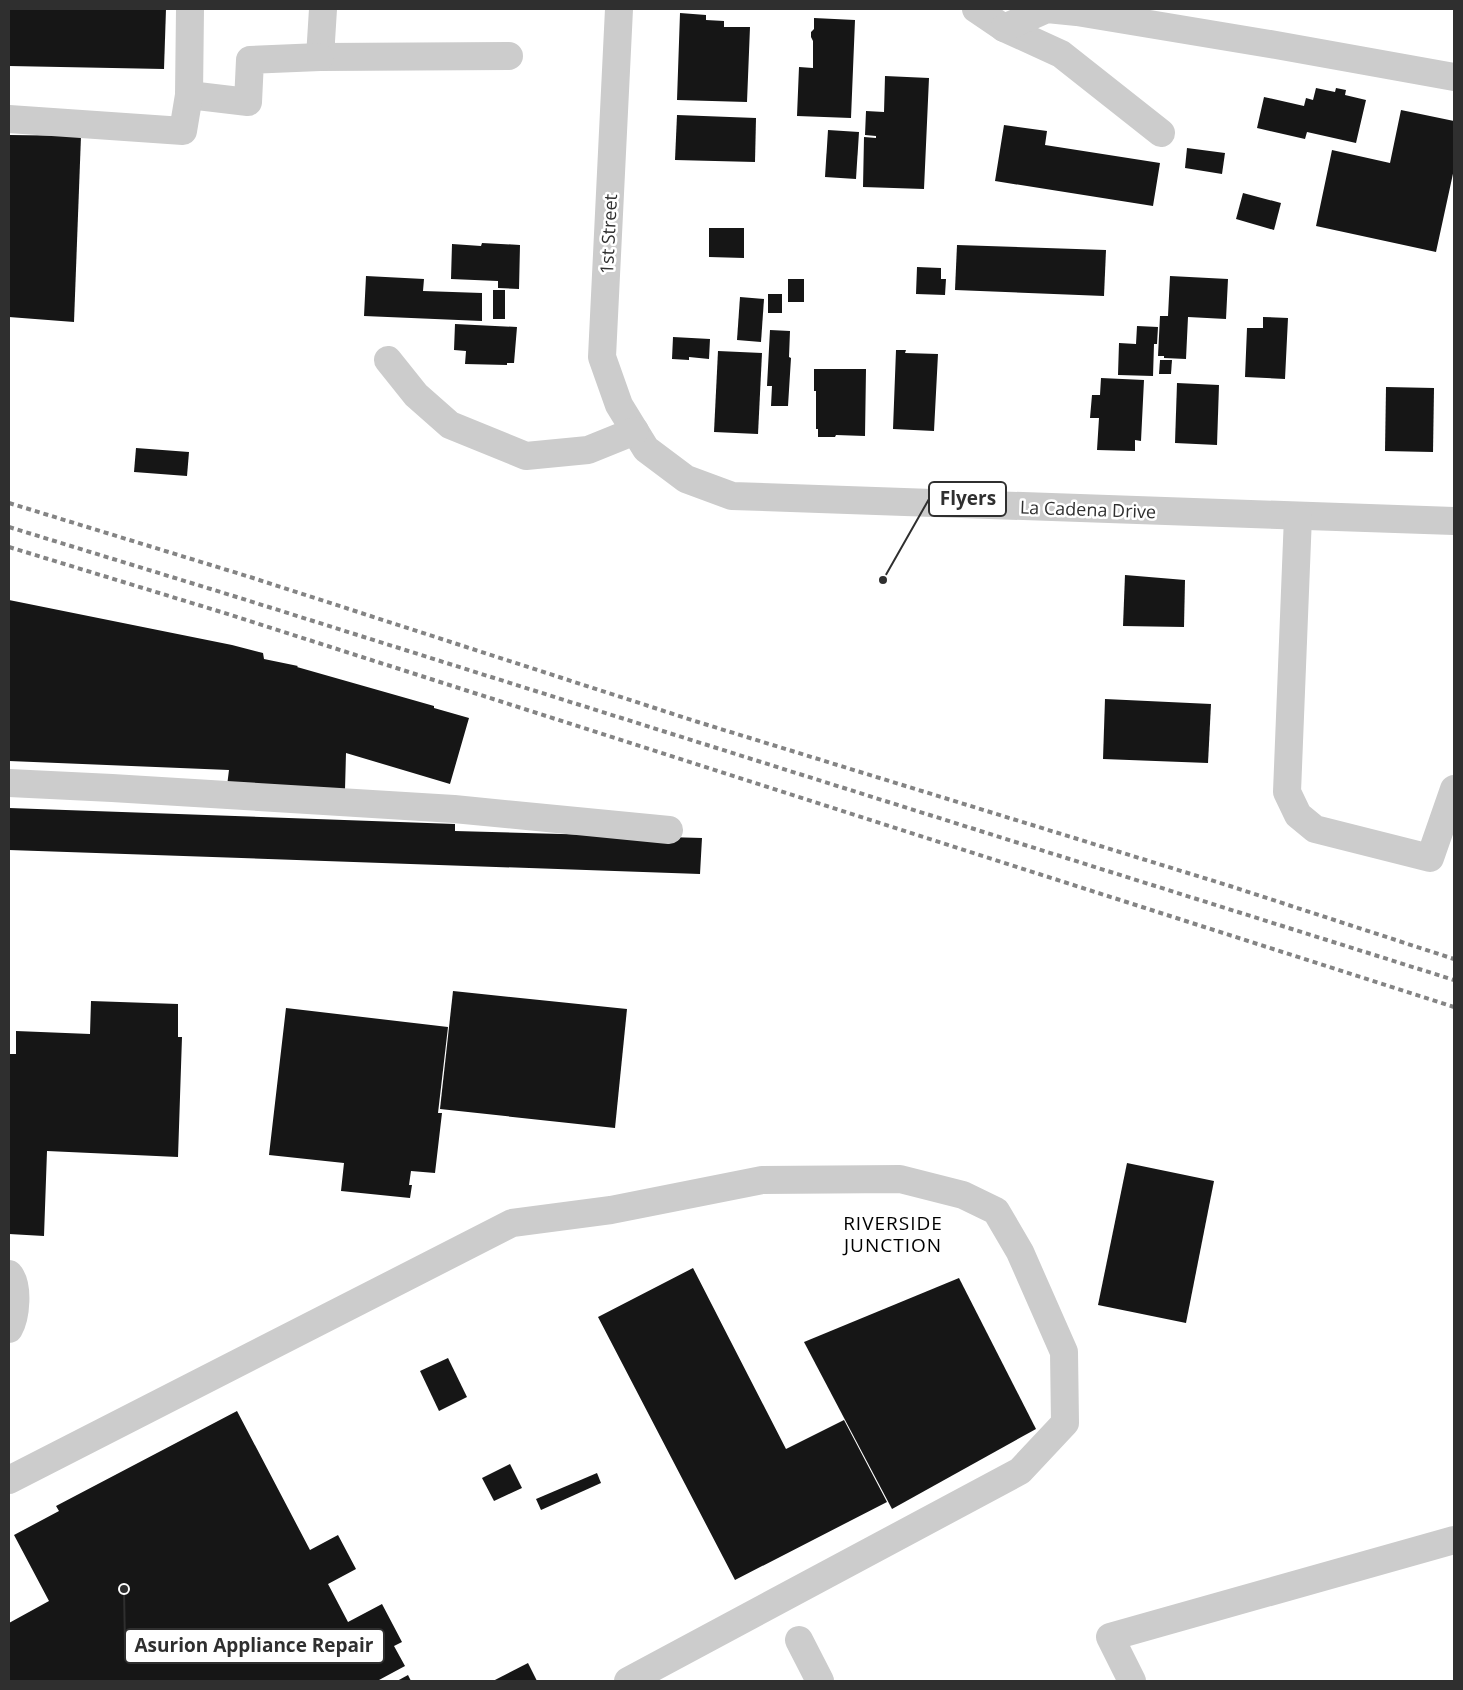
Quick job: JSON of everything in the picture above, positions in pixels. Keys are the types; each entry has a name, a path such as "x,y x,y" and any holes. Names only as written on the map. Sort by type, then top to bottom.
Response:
{"street":[{"path":"9,119 183,131 189,95 190,9"},
{"path":"320,57 323,9"},
{"name":"1st Street","path":"619,9 602,356 619,404 640,440"},
{"path":"976,9 1004,28 1061,54 1161,133"},
{"path":"1004,28 1047,9 1077,12 1454,77"},
{"path":"189,95 248,102 250,60 320,57 509,56"},
{"path":"388,360 416,395 450,426 526,456 588,450 640,440"},
{"name":"La Cadena Drive","path":"640,440 686,479 732,496 1454,522"},
{"path":"1298,516 1287,792 1298,815 1315,829 1430,858 1454,790"},
{"path":"9,783 454,809 669,830"},
{"path":"9,1480 512,1223 611,1210 762,1180 900,1179 963,1195 996,1211 1020,1252 1064,1352 1065,1423 1020,1471 628,1681"},
{"path":"9,1274 12,1278 15,1293 14,1320 9,1329"},
{"path":"1132,1681 1110,1637 1454,1540"},
{"path":"799,1640 820,1681"}],"building":[{"path":"9,9 166,9 164,69 9,66"},
{"path":"680,13 706,15 706,20 724,21 724,27 750,27 747,102 677,100"},
{"path":"814,18 855,20 851,118 797,116 799,67 813,68 811,32 814,29"},
{"path":"885,76 929,78 924,189 863,187 864,137 876,138 876,136 865,135 866,111 884,112"},
{"path":"1316,88 1335,92 1336,88 1346,90 1345,95 1366,100 1356,143 1307,132 1305,139 1257,128 1264,97 1304,106 1306,98 1313,100"},
{"path":"1401,110 1454,121 1454,169 1436,252 1316,226 1332,150 1390,163"},
{"path":"677,115 756,118 755,162 675,160"},
{"path":"1004,125 1047,131 1045,145 1160,163 1153,206 995,181"},
{"path":"828,130 859,132 856,179 825,177"},
{"path":"10,135 81,136 74,322 9,317"},
{"path":"1187,148 1225,153 1222,174 1185,168"},
{"path":"1243,193 1281,203 1274,230 1236,219"},
{"path":"709,228 744,228 744,258 709,257"},
{"path":"482,243 520,245 519,289 498,288 498,281 451,279 452,244 481,246"},
{"path":"957,245 1106,250 1104,296 955,290"},
{"path":"917,267 941,268 941,279 946,279 945,295 916,294"},
{"path":"366,276 424,279 423,291 482,293 482,321 364,316"},
{"path":"1170,276 1228,279 1226,319 1188,317 1186,359 1158,356 1160,316 1168,316"},
{"path":"788,279 804,279 804,302 788,302"},
{"path":"493,290 505,290 505,319 493,319"},
{"path":"768,294 782,294 782,313 768,313"},
{"path":"740,297 764,299 761,342 737,340"},
{"path":"1263,317 1288,318 1285,379 1245,377 1247,328 1263,328"},
{"path":"455,324 517,327 514,363 507,363 507,365 465,364 466,351 454,350"},
{"path":"1137,326 1158,327 1157,344 1154,344 1153,376 1118,375 1119,343 1136,344"},
{"path":"770,330 790,331 789,357 791,358 788,406 771,406 772,386 767,386"},
{"path":"673,337 710,339 709,359 689,357 689,360 672,359"},
{"path":"896,350 906,350 905,353 938,354 934,431 893,429"},
{"path":"718,351 762,353 758,434 714,432"},
{"path":"1160,360 1172,360 1171,374 1159,374"},
{"path":"814,369 866,369 865,436 836,435 835,437 818,437 818,429 816,429"},
{"path":"1101,378 1144,380 1141,441 1135,440 1135,451 1097,450 1099,418 1090,418 1092,395 1100,395"},
{"path":"1177,383 1219,385 1217,445 1175,443"},
{"path":"1386,387 1434,388 1433,452 1385,451"},
{"path":"136,448 189,452 187,476 134,472"},
{"path":"1125,575 1185,580 1184,627 1123,626"},
{"path":"9,600 232,645 263,653 264,659 298,666 469,718 450,784 346,753 345,790 227,786 229,770 9,761"},
{"path":"1105,699 1211,704 1208,763 1103,759"},
{"path":"9,808 455,824 455,831 702,838 700,874 9,850"},
{"path":"453,991 627,1009 615,1128 440,1109"},
{"path":"91,1001 178,1004 178,1037 182,1037 178,1157 47,1151 44,1236 9,1234 9,1054 16,1054 16,1031 90,1034"},
{"path":"286,1008 448,1027 438,1113 442,1113 435,1173 411,1171 409,1185 412,1185 410,1198 341,1191 344,1163 269,1155"},
{"path":"1127,1163 1214,1181 1186,1323 1098,1305"},
{"path":"693,1268 786,1449 844,1420 887,1502 735,1580 598,1317"},
{"path":"959,1278 1036,1429 892,1509 804,1342"},
{"path":"448,1358 467,1397 439,1411 420,1371"},
{"path":"237,1411 310,1550 338,1535 356,1569 328,1584 348,1622 382,1604 402,1642 394,1646 405,1666 379,1681 9,1681 9,1623 49,1601 14,1535 59,1511 56,1506"},
{"path":"510,1464 522,1488 494,1501 482,1478"},
{"path":"597,1473 601,1483 541,1510 536,1499"},
{"path":"528,1663 537,1681 493,1681"},
{"path":"408,1675 411,1681 397,1681"}],"railway":[{"path":"9,503 250,577 698,722 1230,886 1454,959"},
{"path":"9,527 1454,980"},
{"path":"9,547 231,615 1454,1007"}],"place":[{"name":"Flyers","path":"883,580"},
{"name":"Asurion Appliance Repair","path":"124,1589"}],"district":[{"name":"RIVERSIDE JUNCTION","path":"893,1234"}]}
